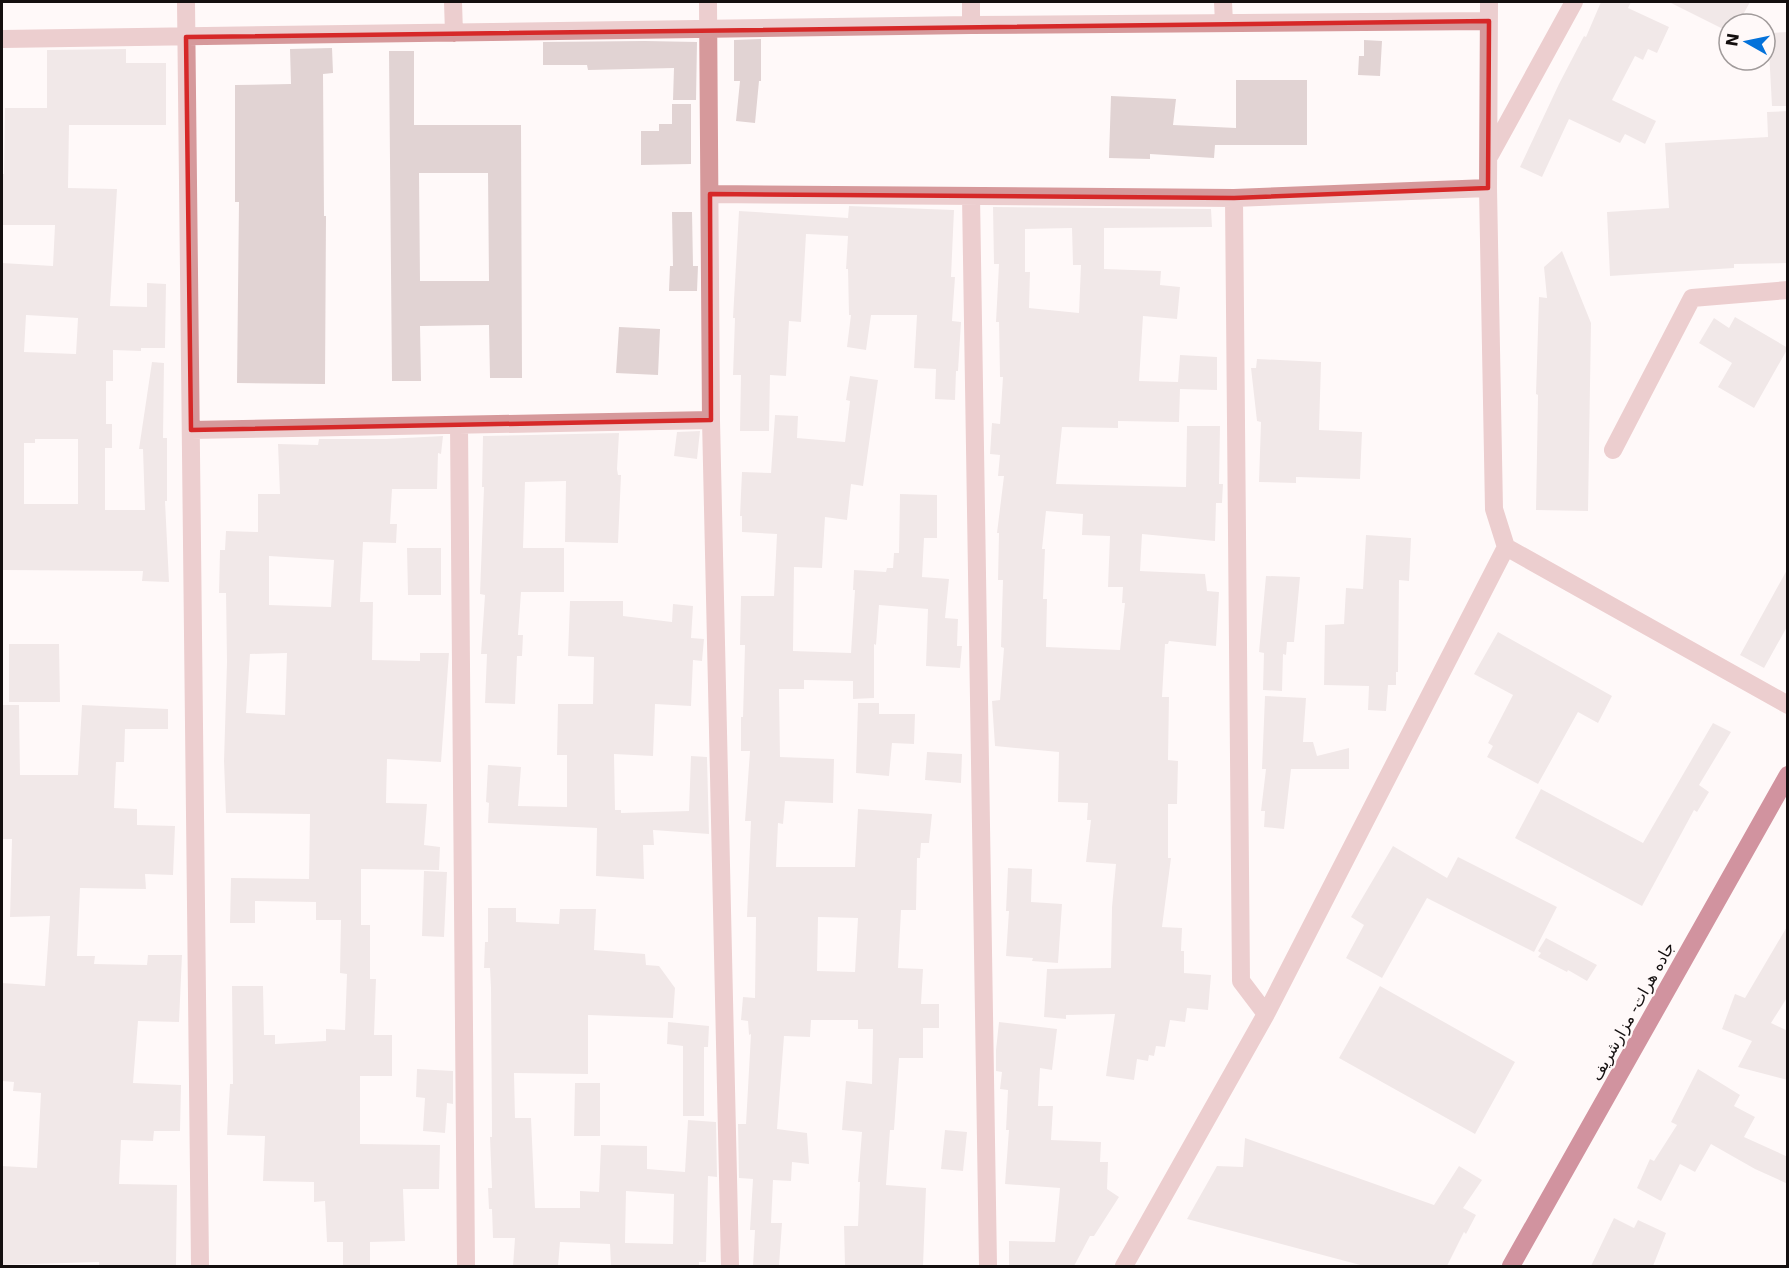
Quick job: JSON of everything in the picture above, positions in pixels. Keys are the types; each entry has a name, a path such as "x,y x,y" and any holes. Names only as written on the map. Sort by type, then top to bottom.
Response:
{"highway":[{"name":"جاده هرات- مزارشریف","path":"1511,1266 1788,775"}],"street":[{"path":"186,2 200,1266"},
{"path":"453,2 454,33"},
{"path":"708,2 711,420 730,1266"},
{"path":"971,2 972,25"},
{"path":"1223,2 1224,23"},
{"path":"1489,2 1488,188 1494,509 1506,547 1788,705"},
{"path":"1488,158 1574,2"},
{"path":"2,39 972,25 1489,21"},
{"path":"710,194 1234,198 1488,188"},
{"path":"971,196 988,1266"},
{"path":"1234,198 1241,981 1266,1014"},
{"path":"1613,450 1692,298 1788,290"},
{"path":"191,430 711,420"},
{"path":"459,425 466,1266"},
{"path":"1124,1266 1266,1014 1506,547"}],"highlighted area":[{"path":"1489,21 1488,188 1234,198 710,194 711,420 191,430 186,37"}],"building":[{"path":"1601,2 1631,2 1628,8 1669,27 1657,53 1648,49 1643,60 1635,56 1612,100 1656,121 1645,144 1625,134 1620,143 1569,119 1542,177 1520,167 1559,84 1584,36 1586,37"},
{"path":"1669,2 1750,2 1745,12 1717,12 1717,26"},
{"path":"1788,32 1788,106 1772,106 1770,72 1777,72 1777,33"},
{"path":"761,39 761,81 759,81 755,123 736,121 740,81 734,81 734,40"},
{"path":"1364,40 1382,41 1380,76 1358,75 1359,56 1364,56"},
{"path":"543,42 697,42 696,100 673,100 674,68 588,70 587,65 543,65"},
{"path":"332,48 333,73 323,74 324,216 326,216 325,384 237,383 239,202 235,202 235,85 291,84 290,49"},
{"path":"126,49 126,63 166,63 166,125 69,125 68,188 117,189 110,306 147,307 147,283 166,284 165,348 141,348 141,351 113,350 113,381 106,381 106,424 112,424 112,448 105,448 105,510 145,510 143,449 139,449 152,362 164,363 163,438 167,438 167,501 165,501 169,582 142,581 143,571 2,570 2,263 53,266 55,225 2,225 5,108 47,108 47,50","holes":["26,315 78,318 76,354 24,352","35,439 78,439 78,504 24,504 24,443 35,443"]},
{"path":"389,51 414,51 414,125 521,125 522,378 490,378 489,325 420,326 421,381 392,381","holes":["419,173 488,173 489,281 420,281"]},
{"path":"1236,80 1307,80 1307,145 1215,145 1214,158 1150,154 1150,159 1109,158 1111,96 1176,99 1173,125 1236,128"},
{"path":"672,104 691,104 691,164 641,165 641,131 659,131 659,124 672,124"},
{"path":"1788,111 1788,263 1734,264 1734,268 1610,276 1607,212 1669,208 1665,143 1768,137 1767,112"},
{"path":"849,206 954,210 951,277 955,277 952,321 961,322 955,400 935,399 936,369 914,368 917,315 871,315 866,350 847,347 851,315 849,315 848,269 846,269 848,236 806,234 801,322 789,321 786,376 770,375 769,431 740,431 741,375 733,375 735,318 733,318 739,211 848,218"},
{"path":"993,207 1211,209 1212,227 1104,228 1104,269 1161,271 1160,285 1180,287 1177,319 1143,316 1139,381 1178,382 1180,355 1217,357 1217,390 1180,389 1179,422 1118,421 1118,428 1062,427 1056,484 1186,487 1187,426 1220,426 1219,484 1223,484 1222,503 1216,503 1215,541 1142,534 1140,571 1205,574 1207,591 1219,592 1216,646 1169,641 1165,644 1162,697 1169,697 1168,760 1178,761 1177,804 1168,804 1168,858 1171,858 1162,927 1182,928 1181,951 1184,951 1184,973 1211,975 1208,1010 1187,1008 1185,1022 1170,1020 1165,1047 1156,1046 1154,1056 1149,1055 1148,1061 1137,1059 1134,1080 1106,1076 1115,1014 1066,1015 1066,1019 1044,1017 1047,969 1111,968 1112,907 1116,864 1086,862 1091,820 1087,820 1088,803 1058,802 1059,752 995,746 992,701 1000,700 1004,648 1001,647 1003,580 998,580 999,533 997,533 1004,476 998,476 1000,455 990,454 992,423 1000,424 1003,377 1000,377 999,322 996,322 999,264 994,264","holes":["1072,228 1073,265 1081,265 1079,313 1029,308 1030,272 1025,272 1025,229","1046,511 1083,514 1082,535 1110,536 1108,587 1123,587 1122,603 1125,603 1120,650 1046,647 1047,599 1043,599 1045,549 1042,549"]},
{"path":"672,212 692,212 693,266 698,266 697,291 669,291 670,266 673,266"},
{"path":"1562,251 1591,323 1588,511 1536,510 1539,297 1547,298 1544,267"},
{"path":"1735,317 1788,348 1754,408 1718,387 1732,363 1699,343 1714,318 1729,328"},
{"path":"619,327 660,329 658,375 616,373"},
{"path":"1257,359 1321,362 1319,430 1362,432 1360,479 1296,477 1296,483 1259,482 1261,422 1257,421 1251,368 1256,368"},
{"path":"850,376 878,380 863,486 851,484 847,520 825,517 822,568 794,567 793,651 851,653 854,570 886,572 887,568 893,568 894,553 899,553 900,494 937,495 937,538 924,538 922,577 949,579 945,618 958,619 957,646 962,646 960,668 926,666 928,609 879,605 876,645 874,644 874,698 853,699 853,681 804,680 804,689 779,689 780,757 834,759 833,803 785,801 783,824 778,823 776,867 855,867 858,809 932,814 929,843 921,843 920,858 917,858 916,910 901,910 898,968 923,969 921,1004 939,1004 939,1028 923,1028 923,1058 899,1058 894,1130 890,1130 886,1185 926,1188 923,1266 845,1266 844,1226 858,1226 860,1182 858,1182 862,1132 842,1130 846,1081 872,1084 873,1029 858,1029 858,1020 811,1020 810,1037 784,1036 777,1129 807,1133 809,1164 792,1162 791,1181 773,1180 771,1223 782,1223 779,1266 753,1266 755,1230 750,1230 753,1179 739,1178 738,1124 746,1124 751,1034 749,1035 748,1021 741,1020 743,997 755,998 756,917 747,917 751,821 745,821 750,751 741,751 745,645 740,645 741,596 774,596 777,534 742,532 742,516 740,516 742,472 771,473 775,415 798,416 797,438 845,442 850,401 846,400","holes":["818,917 858,918 855,972 817,971"]},
{"path":"700,431 697,459 674,456 677,432"},
{"path":"619,433 617,469 618,475 621,475 618,543 565,542 566,481 525,482 523,548 564,548 564,592 521,592 518,635 523,635 522,656 517,656 515,704 485,703 487,654 481,654 485,595 480,594 484,487 482,487 483,436"},
{"path":"443,436 441,454 438,453 437,489 392,489 390,524 397,524 396,543 363,542 360,602 373,602 372,660 420,661 420,653 449,653 441,762 387,759 386,803 427,804 424,845 440,847 439,870 361,869 361,925 370,925 370,979 376,979 374,1035 392,1035 392,1076 360,1076 360,1144 440,1145 439,1189 403,1189 405,1241 370,1242 370,1266 343,1266 343,1242 327,1242 325,1201 314,1202 314,1182 263,1181 265,1136 227,1135 230,1084 233,1084 232,986 263,986 264,1035 275,1035 275,1044 326,1041 326,1029 345,1030 347,974 340,973 341,920 316,920 316,902 255,901 255,923 230,923 231,878 309,879 310,814 226,813 224,761 227,662 226,593 219,593 220,550 225,550 226,531 258,532 258,494 280,494 278,444 318,445 319,439","holes":["269,556 334,560 331,607 269,605","287,653 285,715 246,713 250,654"]},
{"path":"1366,535 1411,538 1409,581 1399,580 1398,672 1396,672 1396,685 1388,685 1386,711 1368,710 1369,686 1324,685 1325,625 1344,624 1346,588 1363,589"},
{"path":"407,548 441,548 441,595 408,595"},
{"path":"1788,568 1788,625 1764,668 1740,655"},
{"path":"1266,576 1300,577 1294,642 1287,642 1286,655 1283,654 1282,691 1263,690 1264,653 1259,652"},
{"path":"570,601 623,601 623,616 672,622 673,604 693,606 691,638 704,639 702,661 693,660 691,706 655,704 653,756 614,754 615,810 621,810 621,813 689,811 691,756 707,757 709,834 653,830 654,845 643,845 644,879 596,876 597,828 488,823 489,803 486,802 488,765 521,767 518,806 567,807 567,755 557,755 558,704 593,704 594,657 568,656"},
{"path":"1498,632 1612,696 1598,723 1578,712 1538,784 1487,757 1493,746 1488,743 1513,695 1474,674"},
{"path":"9,644 59,644 60,702 9,702"},
{"path":"1265,696 1306,698 1303,742 1313,742 1317,756 1349,748 1349,769 1291,769 1284,829 1264,827 1265,811 1261,811 1266,769 1262,769"},
{"path":"858,703 879,703 879,714 915,714 914,744 892,743 889,776 856,773"},
{"path":"2,705 19,705 20,775 78,775 82,705 168,709 168,729 125,729 124,762 116,762 114,808 137,809 137,825 175,826 173,875 145,874 146,889 80,888 77,956 95,956 94,964 147,965 148,955 182,955 179,1022 138,1021 133,1083 181,1085 180,1131 154,1131 153,1141 121,1140 119,1184 177,1185 176,1266 99,1266 99,1262 2,1265 2,1166 37,1168 41,1093 13,1091 14,1082 2,1081 2,983 45,986 50,916 10,917 12,839 2,839"},
{"path":"1713,723 1731,732 1699,785 1709,792 1697,812 1694,810 1642,906 1515,838 1541,789 1643,843"},
{"path":"927,752 962,754 961,783 925,780"},
{"path":"1393,846 1447,878 1458,857 1557,907 1534,952 1427,898 1382,978 1346,958 1364,925 1351,917"},
{"path":"1008,868 1032,869 1031,902 1062,904 1058,963 1006,956 1009,911 1006,911"},
{"path":"424,871 447,872 444,937 422,936"},
{"path":"488,908 516,908 516,922 559,924 560,909 596,909 594,950 645,954 646,965 659,966 675,988 673,1018 588,1015 588,1074 514,1073 515,1118 531,1118 535,1208 580,1208 580,1191 599,1192 601,1145 647,1146 647,1169 685,1172 688,1120 716,1122 717,1177 708,1176 706,1262 699,1262 699,1266 611,1266 610,1244 560,1242 558,1266 513,1266 515,1238 493,1238 492,1209 489,1209 488,1188 492,1188 491,988 490,968 484,968 485,942 488,942","holes":["626,1191 674,1194 673,1244 625,1243"]},
{"path":"1788,925 1788,996 1771,1023 1788,1031 1788,1080 1738,1067 1752,1041 1722,1029 1735,994 1745,998"},
{"path":"1546,938 1597,965 1587,981 1538,957 1541,953 1538,951"},
{"path":"1380,986 1515,1062 1475,1134 1339,1058"},
{"path":"668,1022 709,1026 708,1047 704,1047 704,1116 683,1116 683,1046 667,1044"},
{"path":"999,1022 1057,1029 1052,1070 1040,1068 1038,1106 1053,1106 1051,1140 1101,1142 1100,1162 1108,1162 1107,1189 1119,1197 1094,1236 1090,1236 1074,1266 1009,1266 1009,1241 1055,1242 1060,1188 1005,1184 1009,1130 1006,1130 1008,1090 1000,1089 1002,1072 996,1071"},
{"path":"417,1069 453,1071 453,1104 447,1103 445,1133 423,1131 425,1098 416,1097"},
{"path":"1698,1069 1740,1095 1734,1106 1755,1117 1744,1137 1788,1157 1788,1184 1755,1169 1711,1144 1695,1172 1680,1164 1661,1201 1637,1188 1650,1159 1654,1161 1677,1125 1671,1122"},
{"path":"575,1083 600,1083 600,1136 574,1136"},
{"path":"945,1130 967,1132 963,1171 941,1169"},
{"path":"1245,1138 1434,1205 1459,1166 1482,1180 1463,1208 1476,1215 1466,1234 1464,1232 1447,1266 1364,1266 1187,1219 1217,1166 1243,1167"},
{"path":"1614,1218 1634,1228 1638,1220 1666,1233 1653,1266 1591,1266"}]}
